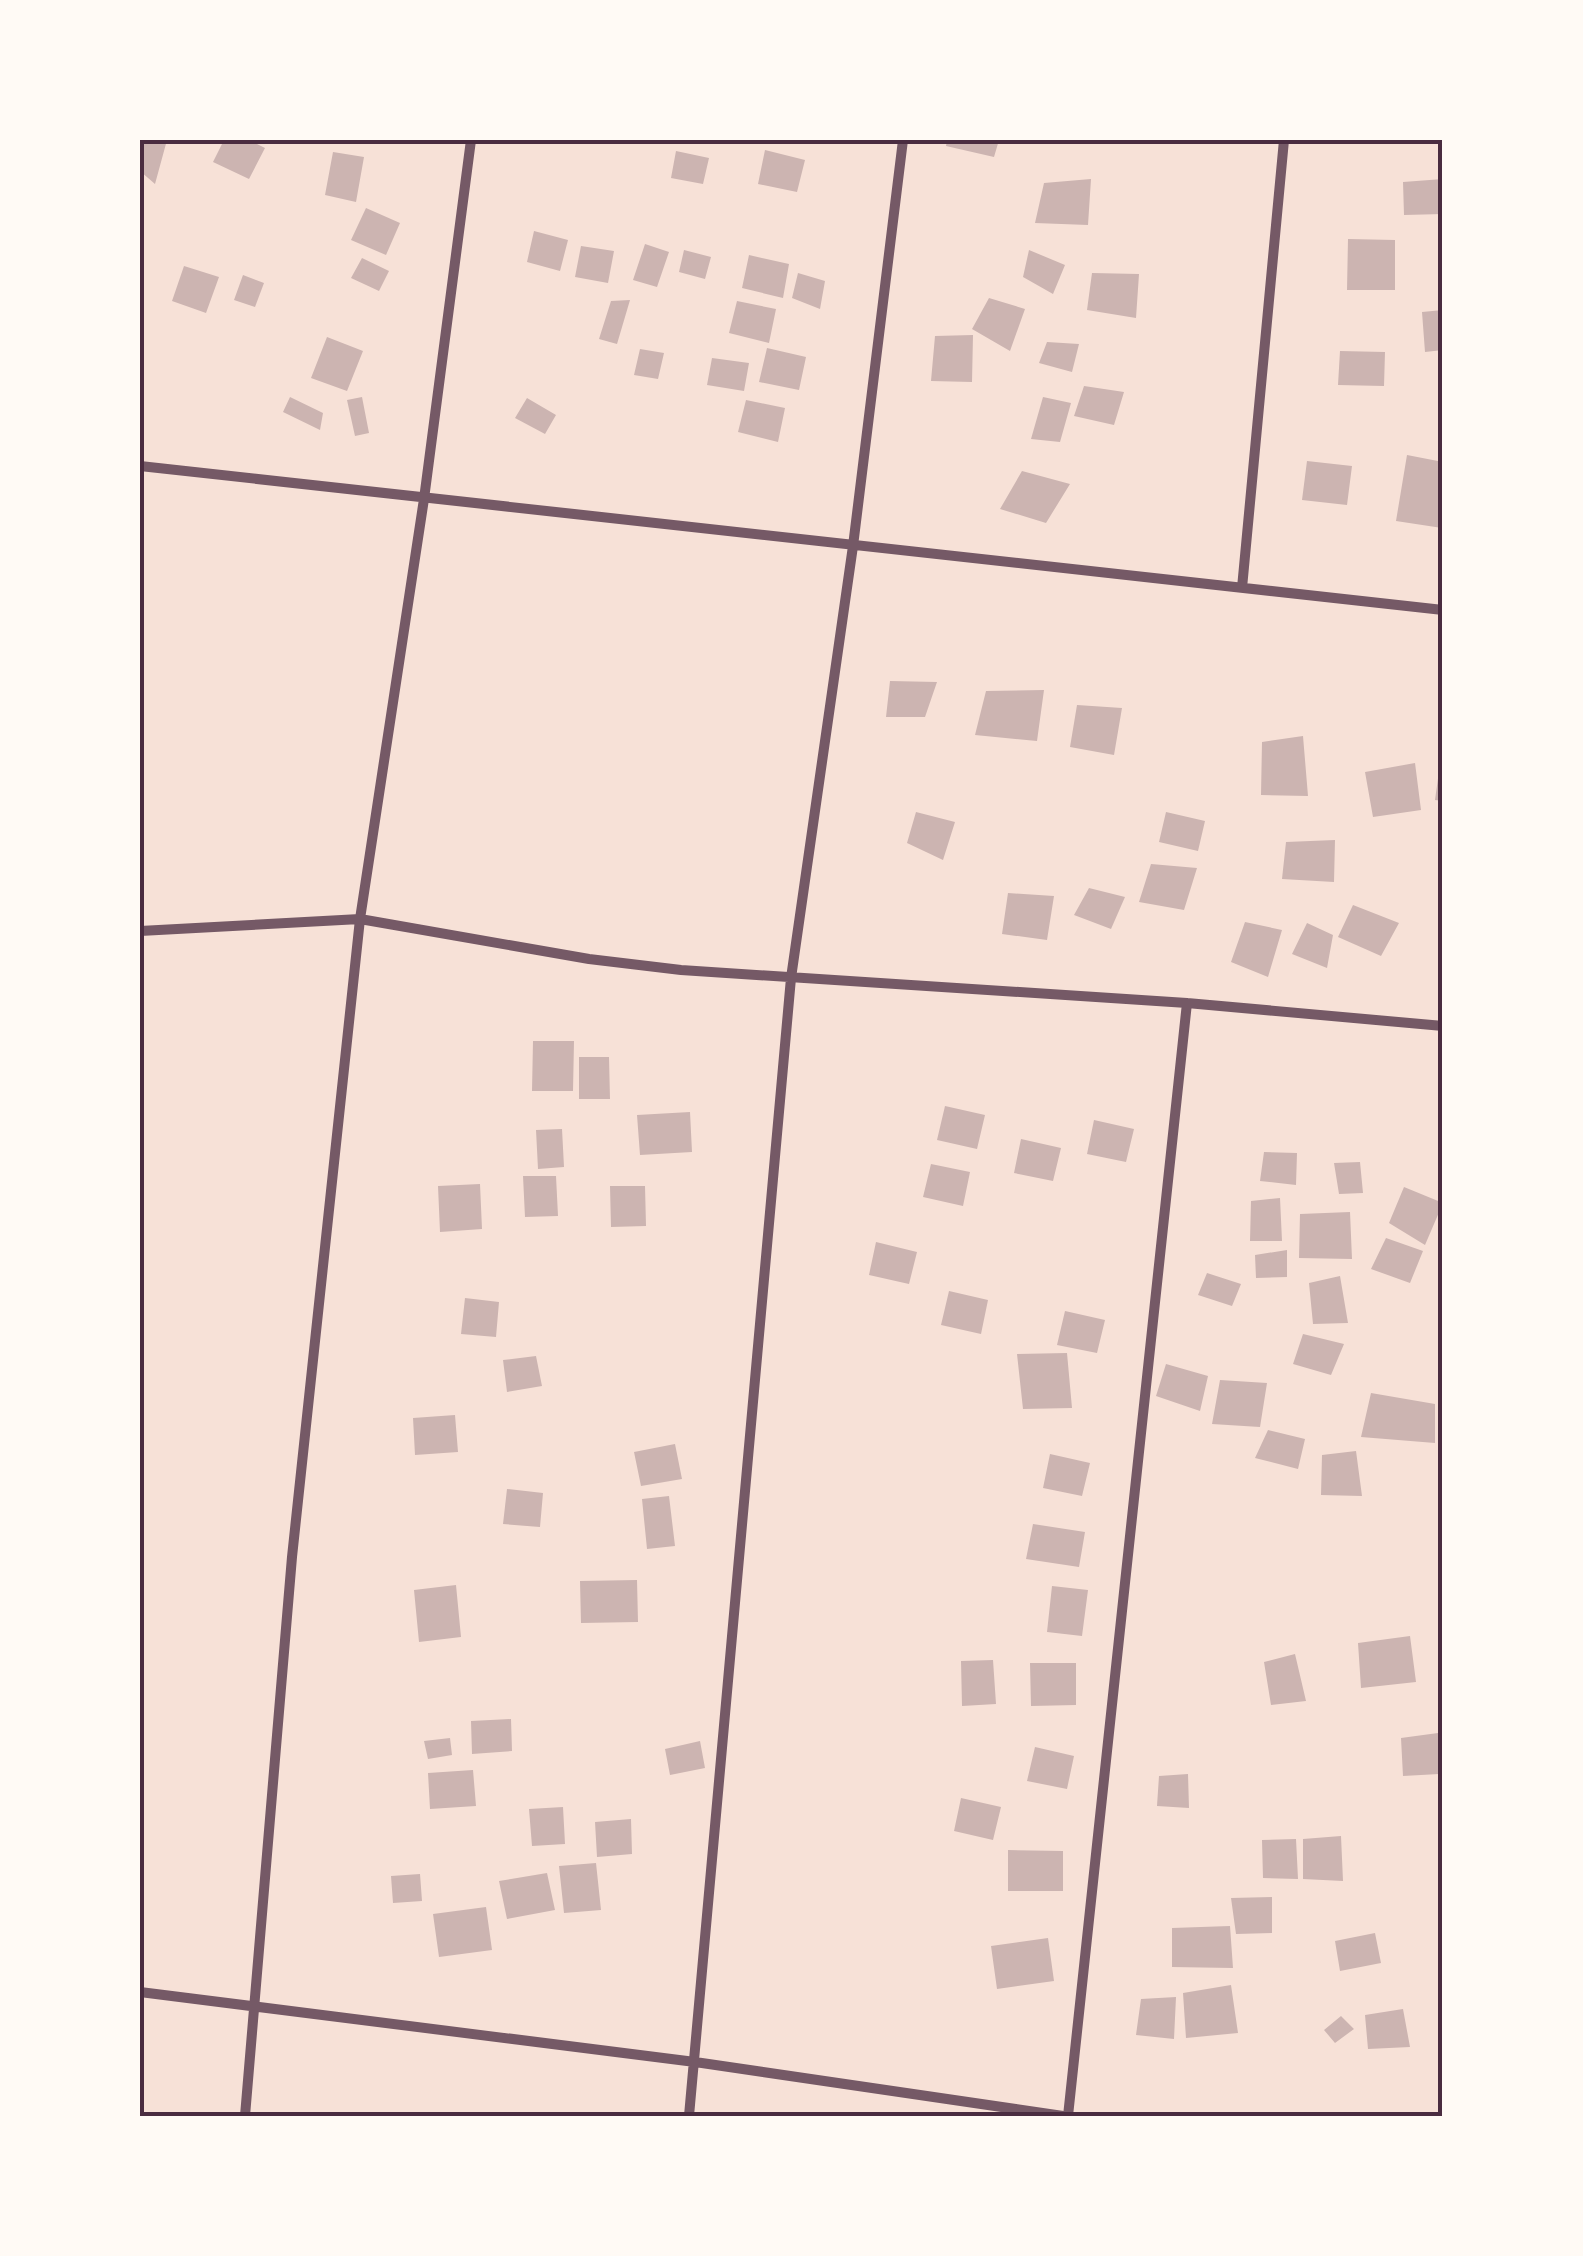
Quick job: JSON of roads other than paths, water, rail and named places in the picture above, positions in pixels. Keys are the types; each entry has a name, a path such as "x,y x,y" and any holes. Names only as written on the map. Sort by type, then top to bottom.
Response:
{"street":[{"path":"244,2116 292,1558 360,919 424,499 471,140"},
{"path":"690,2116 791,978 853,546 904,140"},
{"path":"1242,588 1284,140"},
{"path":"140,466 1443,610"},
{"path":"140,931 360,919 589,959 791,978 1187,1003 1443,1026"},
{"path":"140,1992 695,2062 1066,2116 1187,1003"}]}
